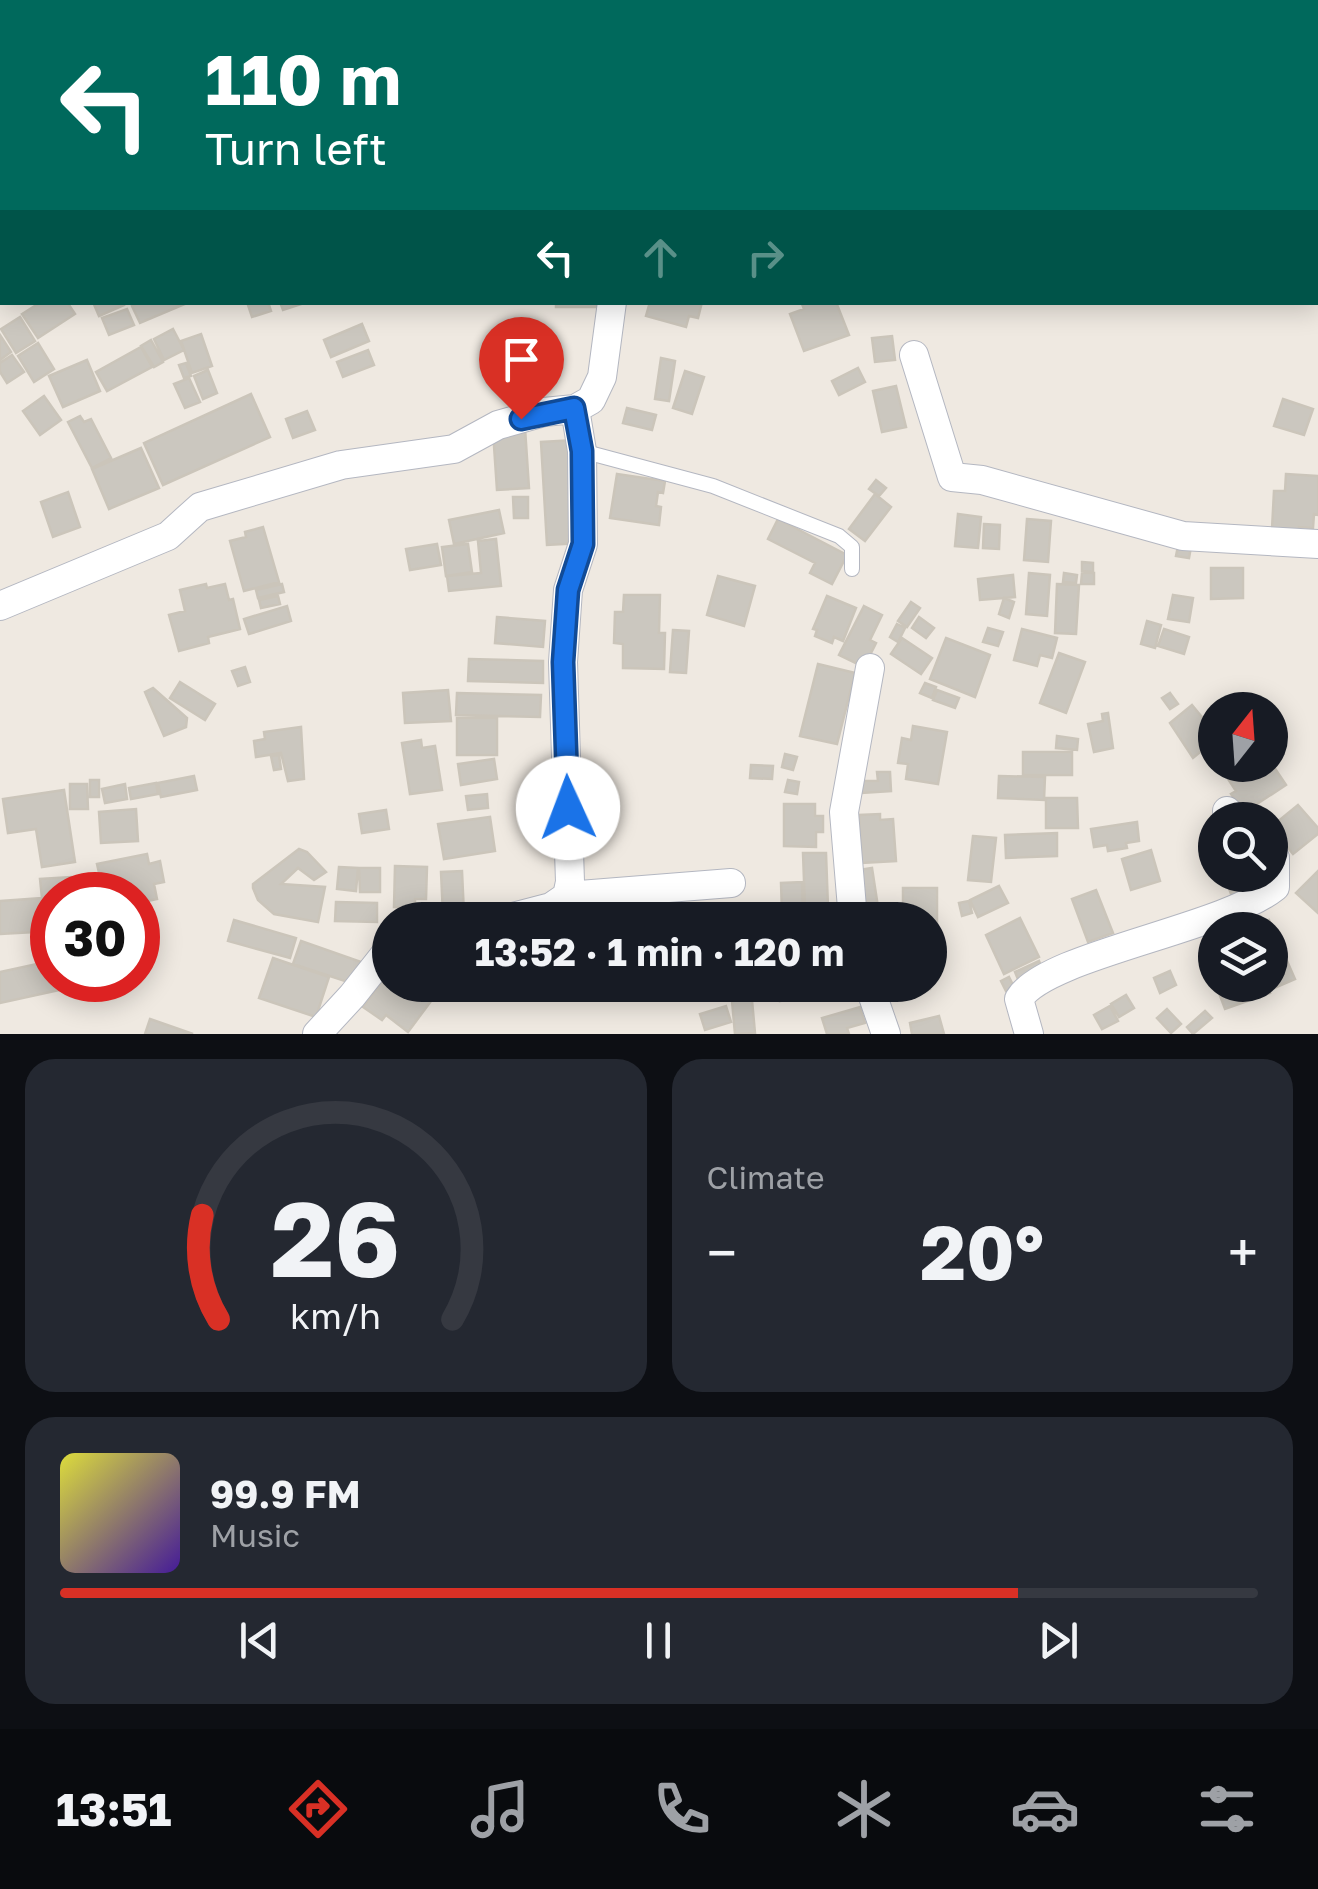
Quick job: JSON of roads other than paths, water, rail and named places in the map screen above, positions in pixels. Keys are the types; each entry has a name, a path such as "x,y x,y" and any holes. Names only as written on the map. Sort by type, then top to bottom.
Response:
{"street":[{"path":"0,606 168,536 200,506 342,465 454,449 498,426 544,412 574,408 591,400 602,377 612,305"},
{"path":"914,356 952,477 982,480 1182,536 1318,544"},
{"path":"568,896 563,662 568,590 583,544 582,451 574,408"},
{"path":"852,902 844,812 870,668"},
{"path":"559,902 568,896 731,883"},
{"path":"1029,1034 1019,999 1026,986 1072,965 1195,926 1269,892"},
{"path":"317,1034 372,969"},
{"path":"875,1002 886,1034"}],"lane":[{"path":"582,451 713,486 839,536 852,548 852,568"}]}
